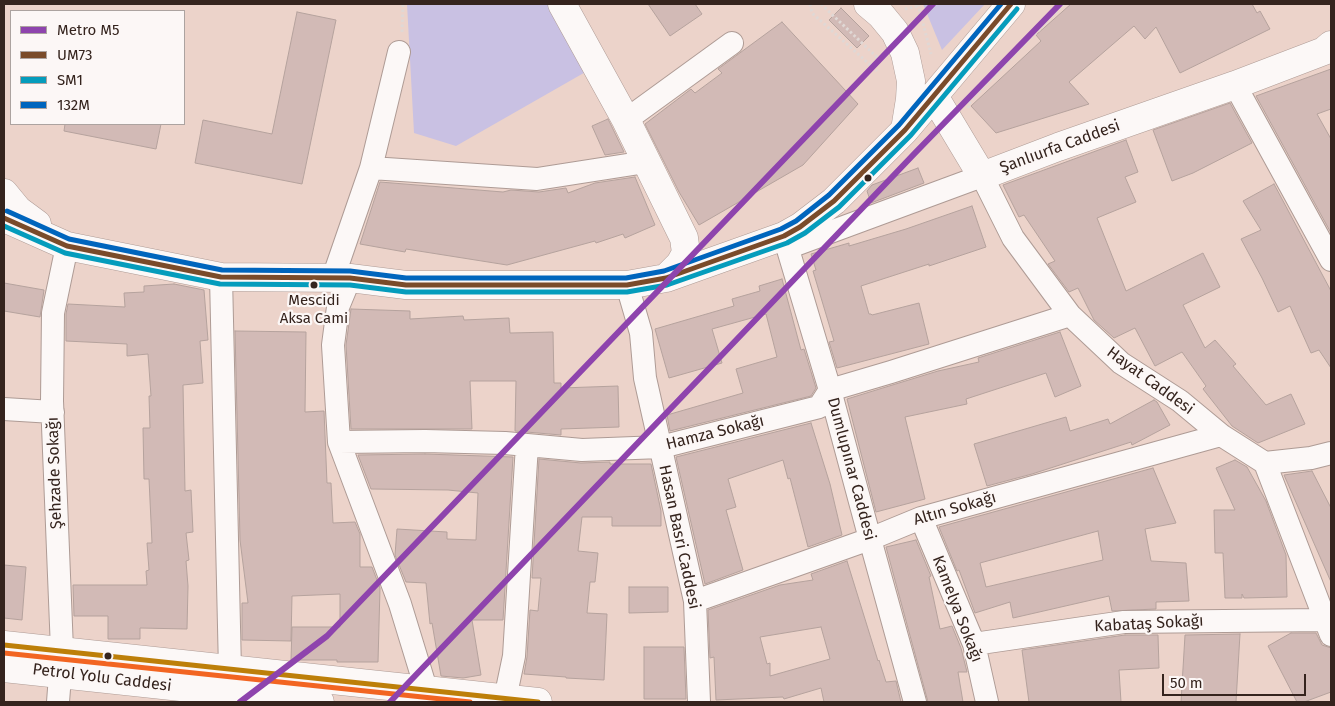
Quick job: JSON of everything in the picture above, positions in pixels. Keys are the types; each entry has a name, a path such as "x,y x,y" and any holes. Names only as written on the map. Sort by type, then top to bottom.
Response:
{"main road":[{"path":"562,4 626,120 684,238 686,253 680,264 666,278"},
{"path":"868,4 881,15 895,32 905,53 911,81 906,130"},
{"path":"4,218 67,246 221,277 341,278 406,285 627,285 666,278 786,242 800,227 834,201 906,130 1011,4"},
{"name":"Şanlıurfa Caddesi","path":"982,176 1058,147 1235,85 1324,51 1331,45"},
{"path":"934,96 982,176"},
{"path":"4,193 18,210 67,246"},
{"name":"Petrol Yolu Caddesi","path":"4,645 61,662 288,701 320,702"},
{"name":"Petrol Yolu Caddesi","path":"4,668 61,662 230,670 428,696 538,702"}],"street":[{"path":"626,120 732,43"},
{"path":"399,52 371,168 341,278 333,345 339,442 400,604 428,696"},
{"path":"1235,85 1331,260"},
{"path":"371,168 537,179 646,162"},
{"name":"Şanlıurfa Caddesi","path":"786,242 982,176"},
{"name":"Hayat Caddesi","path":"982,176 1013,238 1070,315 1121,364 1180,401 1221,435 1265,464"},
{"name":"Dumlupınar Caddesi","path":"786,242 830,390 915,702"},
{"name":"Şehzade Sokağı","path":"58,702 61,662 53,412 53,313 67,246"},
{"path":"221,277 230,670"},
{"name":"Hasan Basri Caddesi","path":"627,285 641,333 645,378 695,601 700,702"},
{"path":"830,390 1070,315"},
{"name":"Hamza Sokağı","path":"339,442 425,441 527,445 582,450 660,447 819,407 830,390"},
{"path":"4,408 53,412"},
{"name":"Altın Sokağı","path":"695,601 870,539 921,518 1221,435"},
{"path":"505,699 514,656 527,445"},
{"path":"1328,627 1265,464 1311,458 1331,453"},
{"name":"Kamelya Sokağı","path":"921,518 974,644 988,702"},
{"name":"Kabataş Sokağı","path":"974,644 1124,622 1328,627"}],"path":[{"path":"404,4 404,14"},
{"path":"810,4 812,13 877,71"},
{"path":"821,4 889,68"},
{"path":"918,4 931,54"},
{"path":"971,113 968,105 970,100 1064,4"}],"shaded area":[{"path":"407,4 549,4 589,70 456,146 414,133"},
{"path":"923,4 985,4 942,50"}],"building":[{"path":"648,4 695,4 702,14 670,36"},
{"path":"1071,4 1252,4 1257,13 1260,11 1270,29 1180,73 1156,27 1145,39 1134,26 1069,82 1089,104 996,133 971,106 1041,41 1036,35"},
{"path":"841,8 869,36 857,48 829,20"},
{"path":"297,12 336,20 302,184 195,163 203,120 272,134"},
{"path":"782,22 858,104 803,165 699,225 679,192 645,124 691,89 695,93 722,73 718,69"},
{"path":"1331,69 1331,109 1317,114 1331,139 1331,233 1256,96"},
{"path":"1230,103 1252,143 1193,173 1172,181 1153,130"},
{"path":"608,119 624,152 605,155 592,126"},
{"path":"65,125 161,125 156,149 64,131"},
{"path":"1126,140 1138,172 1125,177 1136,202 1097,218 1126,291 1203,253 1220,287 1183,305 1205,348 1215,340 1236,364 1233,366 1266,405 1291,394 1305,424 1258,443 1232,426 1203,389 1206,386 1182,352 1155,366 1135,328 1114,338 1094,320 1078,288 1069,292 1048,264 1055,261 1024,215 1019,217 1003,185"},
{"path":"918,168 924,183 871,203 867,191 872,185"},
{"path":"635,177 655,225 625,238 623,234 596,243 595,241 507,265 406,249 405,252 360,244 380,182 503,192 511,190 539,192 566,188 568,193 595,183"},
{"path":"1274,184 1331,291 1331,368 1319,350 1311,353 1290,306 1278,312 1241,239 1261,230 1243,201"},
{"path":"972,206 986,247 861,286 869,314 872,315 919,303 929,344 837,368 829,342 834,341 813,271 816,270 811,254 849,243 849,246"},
{"path":"782,279 801,350 804,349 816,388 811,396 670,431 667,415 743,393 736,369 777,357 766,314 712,329 722,363 669,378 655,329 734,306 732,299 760,291 759,286"},
{"path":"4,283 44,290 40,317 4,311"},
{"path":"174,284 204,290 208,340 200,341 203,383 183,385 185,491 191,490 193,532 186,533 189,560 186,561 188,586 187,629 140,628 140,639 108,639 108,616 74,616 73,585 147,585 146,571 149,570 147,543 152,543 149,479 144,479 143,428 150,428 149,396 151,396 148,354 127,356 127,344 66,341 66,314 68,304 125,307 124,293 144,292 144,286"},
{"path":"351,309 410,311 410,319 463,316 464,320 509,318 510,333 553,332 554,383 561,383 561,388 618,386 619,427 561,429 561,435 515,431 516,381 470,381 472,429 351,429 346,345"},
{"path":"235,331 306,332 305,412 324,411 327,483 331,483 333,523 355,522 360,534 360,567 372,567 380,588 378,662 291,660 292,627 340,627 340,594 292,596 291,641 242,640 242,603 248,603 240,540"},
{"path":"1060,332 1081,386 1055,397 1046,373 966,399 967,404 905,417 925,499 876,512 847,399 938,371 979,362 978,358"},
{"path":"1154,400 1170,425 1132,445 1131,442 1032,474 987,486 974,444 1066,417 1070,431 1108,419 1110,424"},
{"path":"811,423 830,484 842,535 808,547 790,478 788,479 783,460 728,479 736,507 726,510 743,570 705,584 676,457"},
{"path":"425,454 513,457 503,620 472,620 481,675 463,678 441,676 432,623 430,624 426,583 406,582 395,555 397,529 447,532 447,539 476,540 478,493 448,490 371,489 358,455"},
{"path":"539,459 581,463 651,464 661,511 661,526 612,526 612,517 582,517 578,551 598,553 595,582 590,582 587,613 607,614 604,680 524,674 530,610 538,611 541,578 532,578"},
{"path":"1235,460 1247,467 1266,501 1286,555 1287,597 1244,598 1242,594 1242,598 1225,598 1223,553 1215,553 1214,510 1235,510 1216,468"},
{"path":"1153,468 1176,523 1145,529 1151,561 1186,563 1189,601 1156,602 1156,609 1112,611 1109,596 1013,618 1010,602 975,613 959,570 957,571 939,527","holes":["1098,531 1103,560 986,587 980,563"]},
{"path":"1312,471 1331,508 1331,582 1284,475"},
{"path":"916,540 931,576 929,577 940,629 952,626 961,648 967,672 958,672 963,702 928,702 886,547"},
{"path":"847,561 886,682 896,681 901,702 824,702 821,688 784,699 783,697 716,700 714,657 710,658 708,610 780,585 813,580 811,574","holes":["821,627 830,659 770,676 770,663 767,664 760,637"]},
{"path":"4,565 26,567 22,620 4,618"},
{"path":"629,587 668,587 668,612 629,613"},
{"path":"1291,633 1316,633 1322,645 1331,648 1331,692 1304,702 1297,702 1268,646"},
{"path":"1240,634 1236,702 1181,702 1185,635"},
{"path":"1125,635 1158,635 1159,668 1119,670 1121,702 1029,702 1022,650"},
{"path":"644,647 684,647 686,699 644,699"}],"metro line":[{"name":"M5","path":"240,702 327,636 933,4"},
{"name":"M5","path":"390,702 1060,4"}],"transit line":[{"name":"132M","path":"7,211 69,239 222,270 350,271 406,278 626,278 664,271 781,229 796,221 829,195 899,125 1001,4"},
{"name":"UM73","path":"4,218 67,246 221,277 350,278 406,285 627,285 666,278 784,236 800,227 834,201 905,130 1011,4"},
{"name":"SM1","path":"4,226 65,253 220,284 350,285 406,292 627,292 667,285 787,243 805,233 839,207 911,135 1017,9"},
{"path":"4,645 538,702"},
{"path":"4,653 470,702"}],"place":[{"name":"Mescidi Aksa Cami","path":"314,285"}]}
